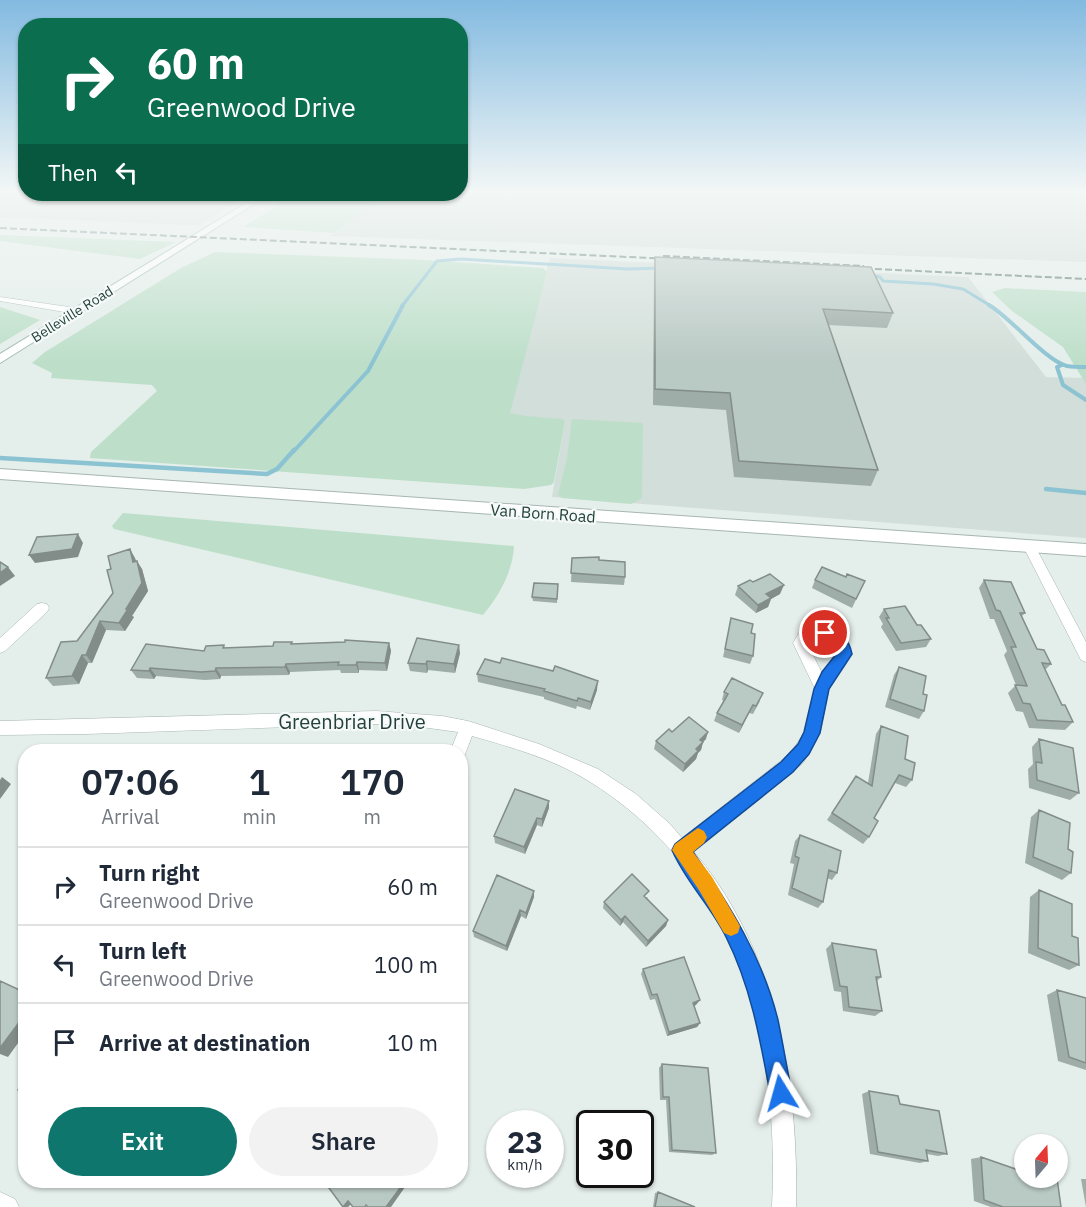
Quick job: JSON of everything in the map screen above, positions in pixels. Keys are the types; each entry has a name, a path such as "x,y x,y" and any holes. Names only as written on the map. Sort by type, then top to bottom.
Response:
{"street":[{"name":"Belleville Road","path":"0,359 176,249"},
{"path":"0,298 76,311"},
{"name":"Van Born Road","path":"0,474 1086,550"},
{"path":"1029,546 1086,656"},
{"path":"0,647 42,608"},
{"path":"681,850 797,758 812,733 822,689"},
{"name":"Greenbriar Drive","path":"0,728 402,718 468,728 542,751 593,775 635,804 681,850 706,883 733,930 752,972 767,1019 779,1075 784,1130 784,1207"},
{"path":"461,744 468,728"},
{"path":"0,1203 7,1207"}],"shaded area":[{"path":"717,249 1086,249 1086,262"},
{"path":"550,258 968,277 1046,377 1086,378 1086,538 552,497 565,422 504,418"}],"green space":[{"path":"65,249 160,249 140,259"},
{"path":"215,252 425,260 543,268 547,272 510,413 563,419 565,422 554,482 551,485 524,489 90,458 91,452 157,391 152,385 51,378 52,373 32,363 45,352 181,268"},
{"path":"1005,288 1086,292 1086,384 1063,347 1012,311 992,292"},
{"path":"0,307 40,320 0,344"},
{"path":"572,419 643,423 642,498 631,504 562,498 558,495 567,458"},
{"path":"123,513 514,546 511,565 504,583 483,615 114,529 112,526"}],"building":[{"path":"655,257 871,267 893,313 823,309 878,470 739,461 730,393 655,389"},
{"path":"78,534 72,549 29,555 37,537"},
{"path":"130,549 133,562 137,561 142,583 119,623 100,621 86,655 82,655 72,676 46,678 61,642 77,641 113,593 107,570 111,569 108,556"},
{"path":"599,557 599,560 625,562 625,577 571,573 572,558"},
{"path":"0,562 8,567 0,573"},
{"path":"822,567 846,577 847,574 865,581 856,599 815,580"},
{"path":"770,574 784,585 766,594 771,598 758,605 738,586 750,580 753,582"},
{"path":"984,580 1011,582 1025,613 1020,613 1037,649 1044,650 1051,664 1042,663 1062,705 1065,705 1073,722 1037,720 1030,704 1023,703 1015,685 1027,686 1011,647 1016,647 1000,611 996,610"},
{"path":"534,583 558,584 557,599 532,597"},
{"path":"905,606 917,625 921,625 931,639 901,643 886,618 889,618 884,609"},
{"path":"731,618 753,624 751,633 755,634 753,656 725,649"},
{"path":"417,638 459,645 454,664 427,661 426,664 408,663"},
{"path":"345,640 389,643 385,663 286,664 285,667 216,668 215,671 201,672 150,668 149,671 131,670 146,644 204,651 206,646 224,645 223,648 273,646 274,642 292,642 291,644 345,642"},
{"path":"502,658 553,671 555,666 598,681 591,702 578,698 577,701 544,691 545,689 477,674 485,659 500,663"},
{"path":"899,667 926,676 923,694 927,695 924,711 890,699"},
{"path":"732,678 763,693 742,725 717,713 728,694 724,692"},
{"path":"689,717 708,732 700,740 703,742 696,749 698,751 685,764 656,741 669,729 672,732"},
{"path":"881,726 908,736 905,759 915,763 912,780 899,775 874,818 878,821 869,837 832,813 856,776 872,786"},
{"path":"1039,739 1073,748 1079,793 1037,780 1036,762 1042,763"},
{"path":"515,789 549,801 542,819 537,818 524,847 494,836"},
{"path":"1039,810 1070,823 1068,849 1073,852 1071,873 1033,857"},
{"path":"800,835 841,851 837,873 829,870 823,902 792,888 799,858 795,856"},
{"path":"632,874 649,891 644,896 668,920 648,941 625,916 621,920 604,902"},
{"path":"497,875 534,891 526,913 520,910 506,946 473,931"},
{"path":"1039,890 1072,904 1072,936 1078,938 1079,965 1038,948"},
{"path":"832,943 876,950 881,977 876,977 882,1011 849,1007 847,987 840,986"},
{"path":"684,957 700,1000 693,1003 700,1023 669,1032 657,994 652,995 643,969"},
{"path":"0,981 18,989 18,1024 0,1048"},
{"path":"1057,990 1086,998 1086,1063 1069,1057"},
{"path":"662,1064 708,1068 716,1153 672,1150 669,1097 663,1097"},
{"path":"869,1091 898,1096 900,1104 939,1111 947,1154 926,1150 928,1161 878,1152"},
{"path":"981,1157 1014,1169 1014,1188 1058,1188 1061,1207 1003,1207 984,1200"},
{"path":"329,1188 400,1188 386,1207 366,1205 365,1207 353,1207 348,1201 343,1207"},
{"path":"658,1192 695,1207 655,1207"}],"waterway":[{"path":"402,306 437,261 461,259 628,269 661,268"},
{"path":"868,275 880,277 883,281 933,284 963,289 991,306"},
{"path":"293,452 368,371 403,305"},
{"path":"989,305 1049,356 1067,366 1086,367"},
{"path":"1062,365 1057,367 1063,385 1086,400"},
{"path":"0,458 267,474 277,469 294,450"},
{"path":"1046,489 1086,493"}],"railway":[{"path":"462,249 672,259"},
{"path":"663,256 864,266"},
{"path":"855,268 1086,279"}],"slow traffic":[{"path":"698,837 681,850 706,883 731,926"}],"route":[{"path":"781,1093 767,1019 752,972 733,930 706,883 681,850 787,767 804,749 812,733 822,689 834,666 842,660 845,654 844,646 839,640 825,633"}]}
